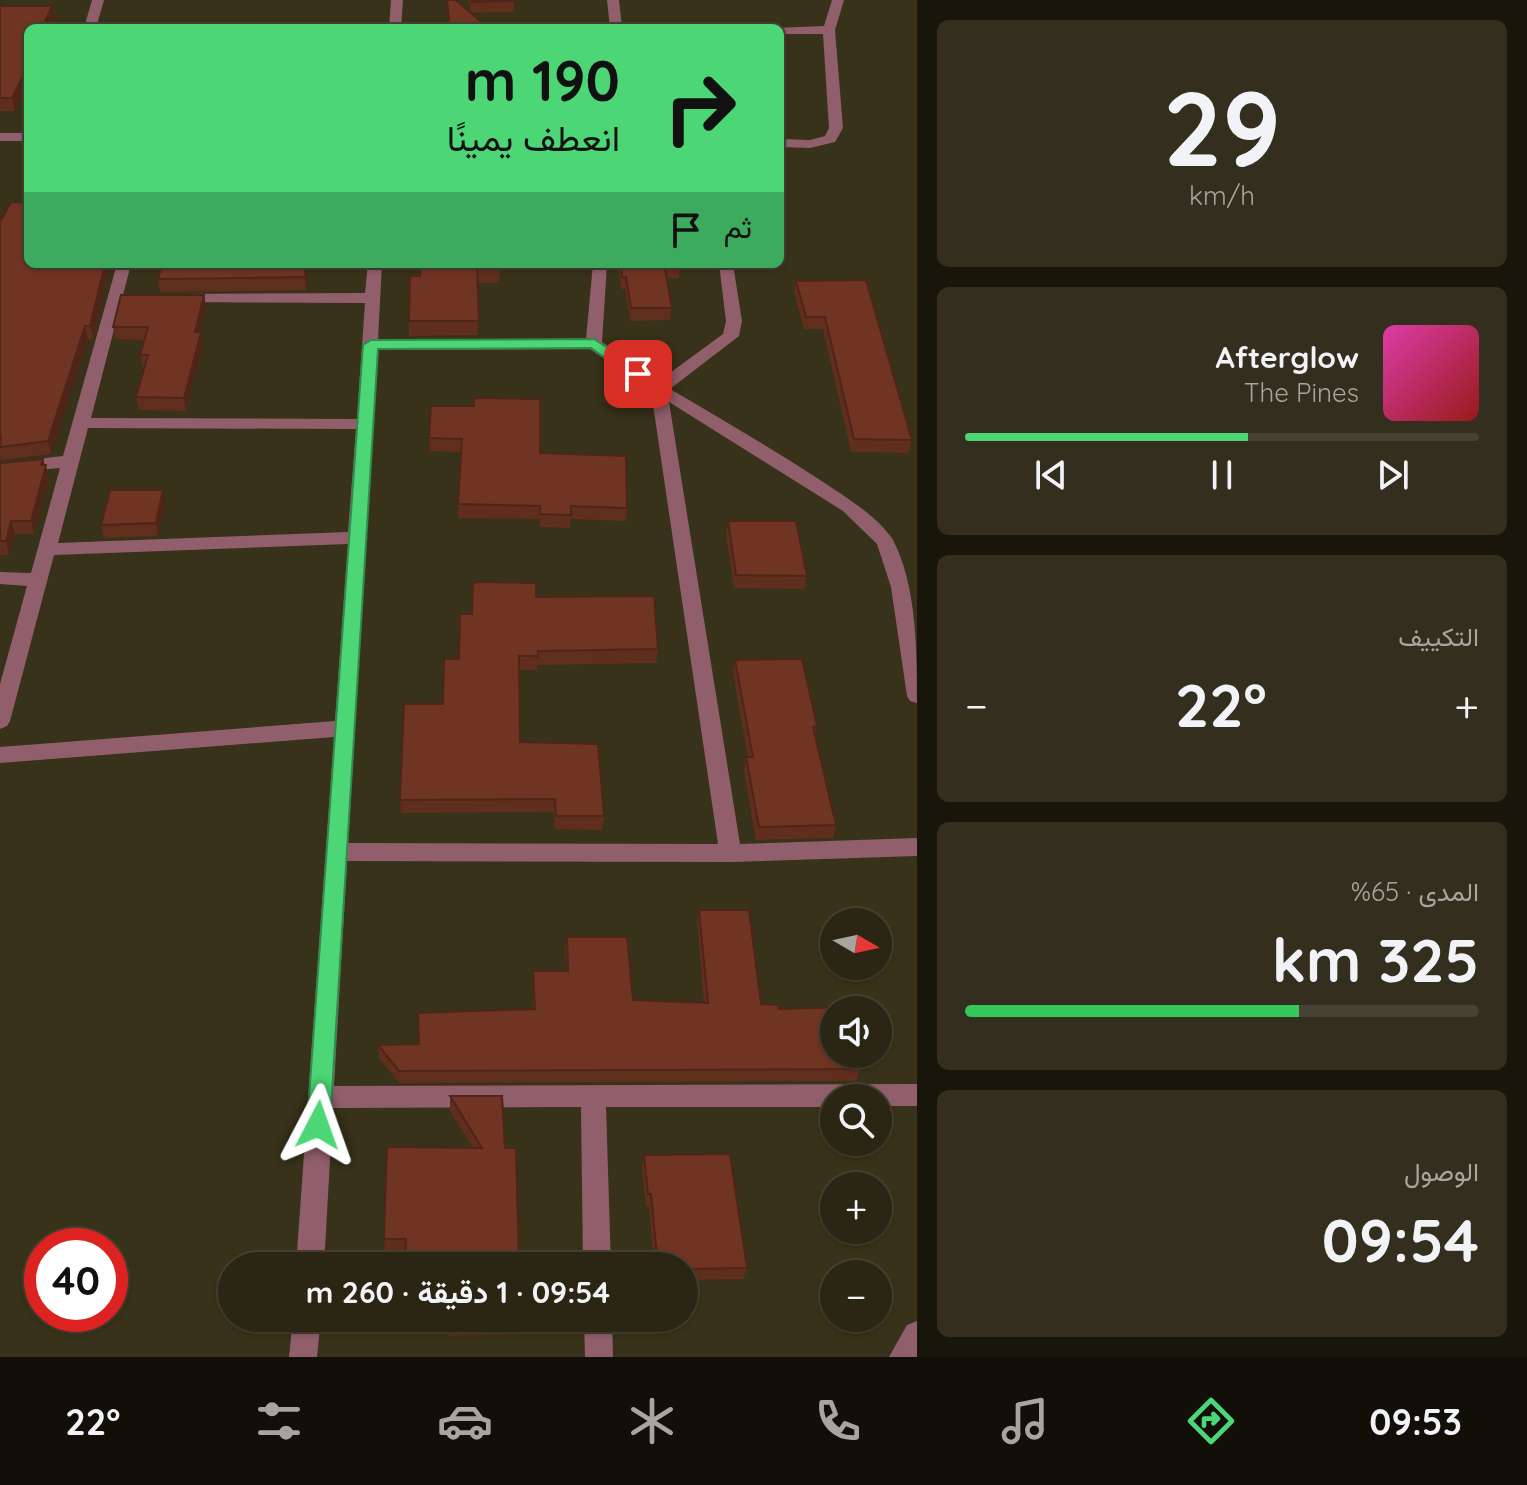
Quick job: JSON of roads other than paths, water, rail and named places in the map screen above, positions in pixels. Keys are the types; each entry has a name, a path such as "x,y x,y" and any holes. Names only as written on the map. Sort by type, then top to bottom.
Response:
{"street":[{"path":"91,24 98,0"},
{"path":"395,24 397,0"},
{"path":"613,0 616,24"},
{"path":"784,143 810,144 830,139 836,128 829,30 838,0"},
{"path":"784,30 829,30"},
{"path":"0,137 24,137"},
{"path":"0,721 82,423 122,300 124,268"},
{"path":"311,1252 375,268"},
{"path":"594,344 600,268"},
{"path":"659,389 731,336 734,321 727,268"},
{"path":"160,299 373,298"},
{"path":"371,345 594,344 659,389 849,507 885,542 900,587 917,696"},
{"path":"659,389 730,853"},
{"path":"82,423 364,424"},
{"path":"0,468 71,461"},
{"path":"48,549 356,538"},
{"path":"0,578 38,580"},
{"path":"0,755 346,728"},
{"path":"336,852 730,853 917,847"},
{"path":"320,1097 917,1095"},
{"path":"593,1098 597,1252"},
{"path":"303,1357 306,1332"},
{"path":"598,1332 599,1357"},
{"path":"903,1357 917,1335"}]}
